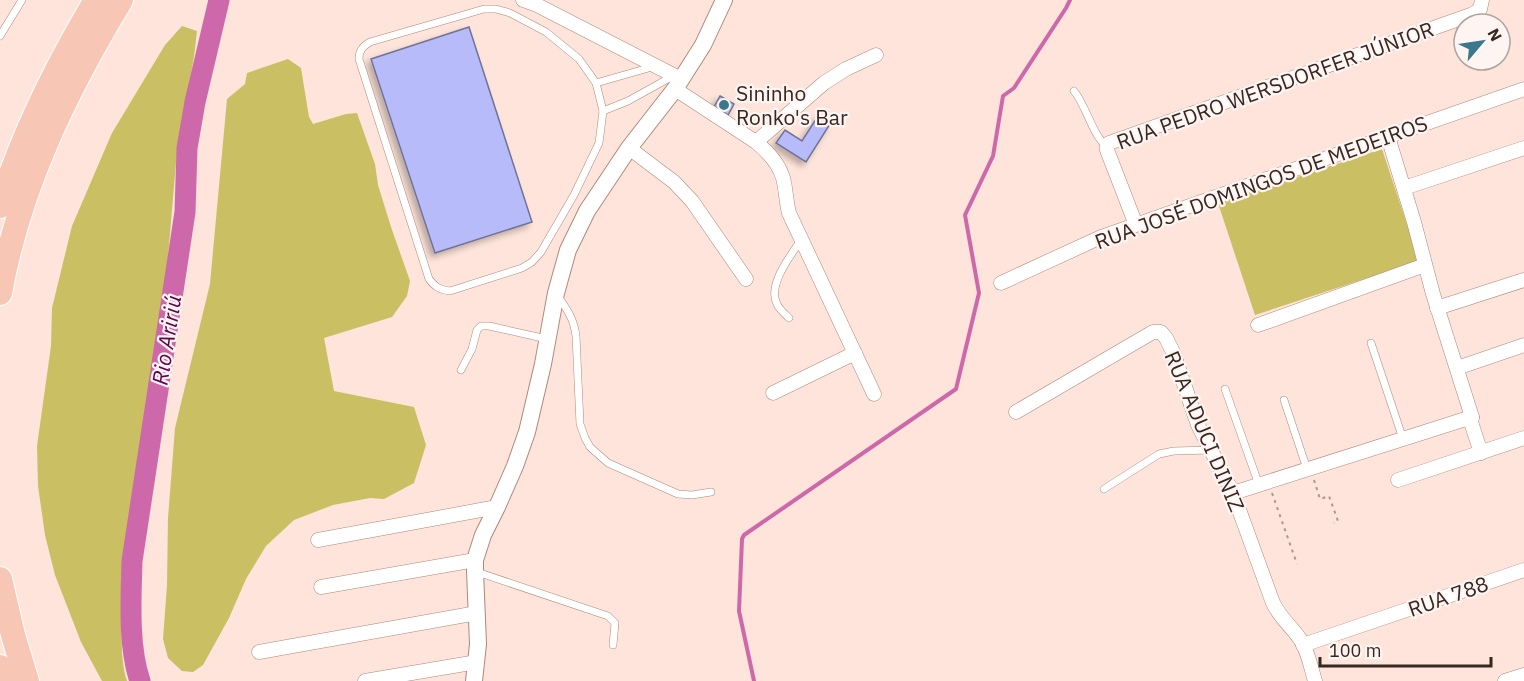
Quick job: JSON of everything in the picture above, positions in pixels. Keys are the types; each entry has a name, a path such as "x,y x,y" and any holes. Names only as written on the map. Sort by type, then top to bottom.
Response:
{"highway":[{"path":"0,206 16,158 42,98 96,0"},
{"path":"0,293 16,226 48,136 79,72 121,0"},
{"path":"0,579 27,681"},
{"path":"0,667 5,681"}],"street":[{"path":"523,0 655,66 756,142 772,158 782,174 786,203 801,239 874,394"},
{"path":"474,681 477,662 475,565 483,535 497,507 527,432 556,293 568,250 587,211 676,81 704,45 724,0"},
{"name":"RUA PEDRO WERSDORFER JÚNIOR","path":"1136,225 1107,146 1109,143 1473,14 1480,9 1482,0"},
{"path":"756,142 824,83 846,69 876,55"},
{"name":"RUA JOSÉ DOMINGOS DE MEDEIROS","path":"1001,283 1101,237 1524,89"},
{"path":"1388,137 1481,453"},
{"path":"629,148 674,182 692,201 746,279"},
{"path":"1404,188 1524,148"},
{"path":"1258,325 1425,265"},
{"path":"1437,308 1524,280"},
{"name":"RUA ADUCI DINIZ","path":"1016,412 1153,332 1161,332 1173,352 1198,425 1233,493 1274,603 1279,613 1300,639 1315,681"},
{"path":"1456,368 1524,345"},
{"path":"773,393 855,353"},
{"path":"1233,493 1472,417"},
{"path":"1398,480 1524,438"},
{"path":"318,540 497,507"},
{"path":"321,587 475,565"},
{"name":"RUA 788","path":"1303,645 1524,570"},
{"path":"259,652 477,613"},
{"path":"364,681 477,662"},
{"path":"1505,681 1524,675"}],"lane":[{"path":"0,36 22,0"},
{"path":"484,9 496,9 510,13 546,32 579,59 596,83 603,111 599,143 574,195 541,252 532,262 522,268 450,291 434,286 429,279 358,59 359,52 364,45 484,9"},
{"path":"596,83 655,66"},
{"path":"603,111 676,81"},
{"path":"1074,91 1080,98 1100,140 1107,146"},
{"path":"789,318 777,304 774,288 801,239"},
{"path":"556,293 574,323 580,424 590,447 609,463 678,494 692,495 711,492"},
{"path":"461,370 472,349 477,330 481,326 547,339"},
{"path":"1371,343 1403,439"},
{"path":"1225,389 1263,483"},
{"path":"1284,400 1309,469"},
{"path":"1104,489 1159,454 1211,450"},
{"path":"475,565 608,616 615,623 613,645"}],"path":[{"path":"1309,469 1320,499 1329,496 1338,521 1334,523"},
{"path":"1263,483 1297,564"}],"shaded area":[{"path":"182,26 197,31 177,151 167,269 122,612 122,656 127,681 102,681 81,642 55,575 45,535 38,486 37,446 51,346 52,308 72,226 112,133 165,45"},
{"path":"288,59 301,68 309,117 313,124 357,113 375,164 378,185 391,227 410,281 407,296 392,317 324,338 334,391 414,407 426,445 414,483 384,499 370,498 333,505 294,520 266,546 246,579 229,618 203,665 193,672 182,671 168,658 163,639 168,518 175,428 210,284 227,99 245,84 247,73"},
{"path":"1382,149 1419,261 1255,315 1218,203"}],"building":[{"path":"469,27 532,222 435,253 371,59"},
{"name":"Sininho Ronko's Bar","path":"720,96 734,104 728,115 714,107"},
{"path":"818,116 830,124 806,162 776,143 785,130 802,141"}],"waterway":[{"name":"Rio Aririú","path":"140,681 132,637 132,561 185,212 187,148 195,102 219,0"},
{"path":"754,681 739,611 742,539 744,535 956,389 979,293 965,215 993,156 1003,96 1014,88 1070,0"}],"place":[{"name":"Sininho Ronko's Bar","path":"724,105"}]}
